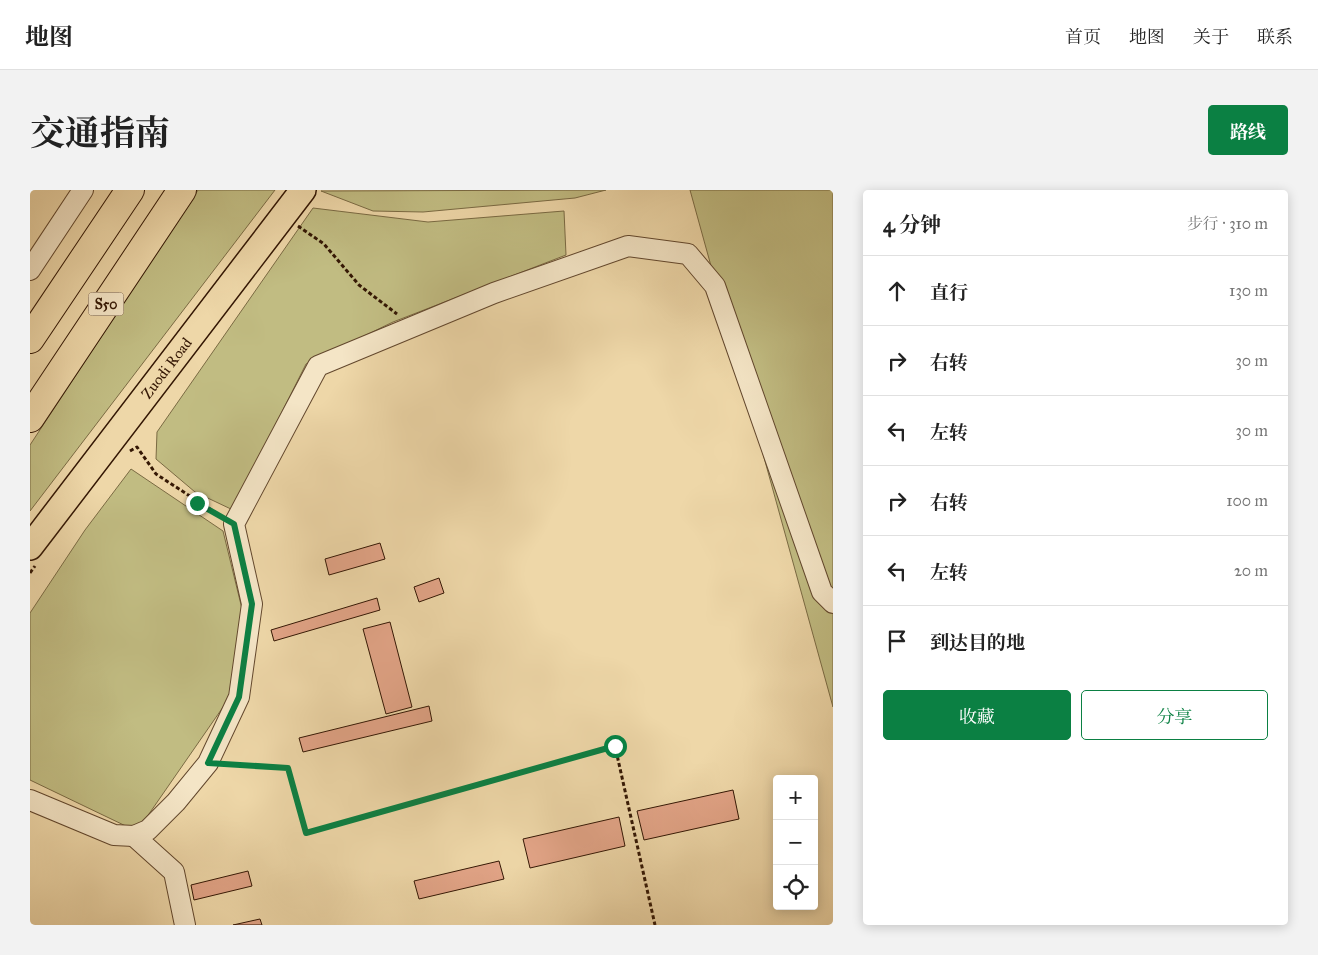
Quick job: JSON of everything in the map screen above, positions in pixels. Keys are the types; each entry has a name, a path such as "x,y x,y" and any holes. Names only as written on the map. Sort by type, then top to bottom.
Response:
{"highway":[{"path":"30,339 130,190"},
{"name":"S50","path":"30,418 182,190"}],"main road":[{"name":"Zuodi Road","path":"30,547 303,190"}],"street":[{"path":"30,270 83,190"},
{"path":"30,800 114,835 134,836 148,830 176,802 208,763 239,697 252,604 234,524 318,366 494,293 628,246 688,254 715,286 822,592 833,604"},
{"path":"134,836 174,872 185,925"}],"path":[{"path":"294,223 324,244 359,285 414,326"},
{"path":"122,455 137,447 156,474 197,503 234,524"},
{"path":"208,763 288,768 306,833 615,746 654,925"}],"shaded area":[{"path":"198,190 275,190 30,511 30,445"},
{"path":"606,190 575,198 423,212 373,211 321,191"},
{"path":"690,190 833,190 833,707"},
{"path":"313,208 428,222 564,211 566,255 393,322 306,364 233,510 195,492 156,459 157,432"},
{"path":"131,469 223,531 243,613 230,697 142,824 132,829 30,780 30,613 85,530"}],"building":[{"path":"380,543 385,559 329,575 325,559"},
{"path":"439,578 444,593 419,602 414,587"},
{"path":"377,598 380,610 274,641 271,630"},
{"path":"390,622 412,707 386,714 363,629"},
{"path":"429,706 432,721 303,752 299,738"},
{"path":"733,790 739,819 644,840 637,811"},
{"path":"619,817 625,846 530,868 523,839"},
{"path":"499,861 504,879 419,899 414,881"},
{"path":"248,871 252,886 194,900 191,885"},
{"path":"260,919 262,925 233,925"}],"route":[{"path":"197,503 234,524 252,604 239,697 208,763 288,768 306,833 615,746"}]}
